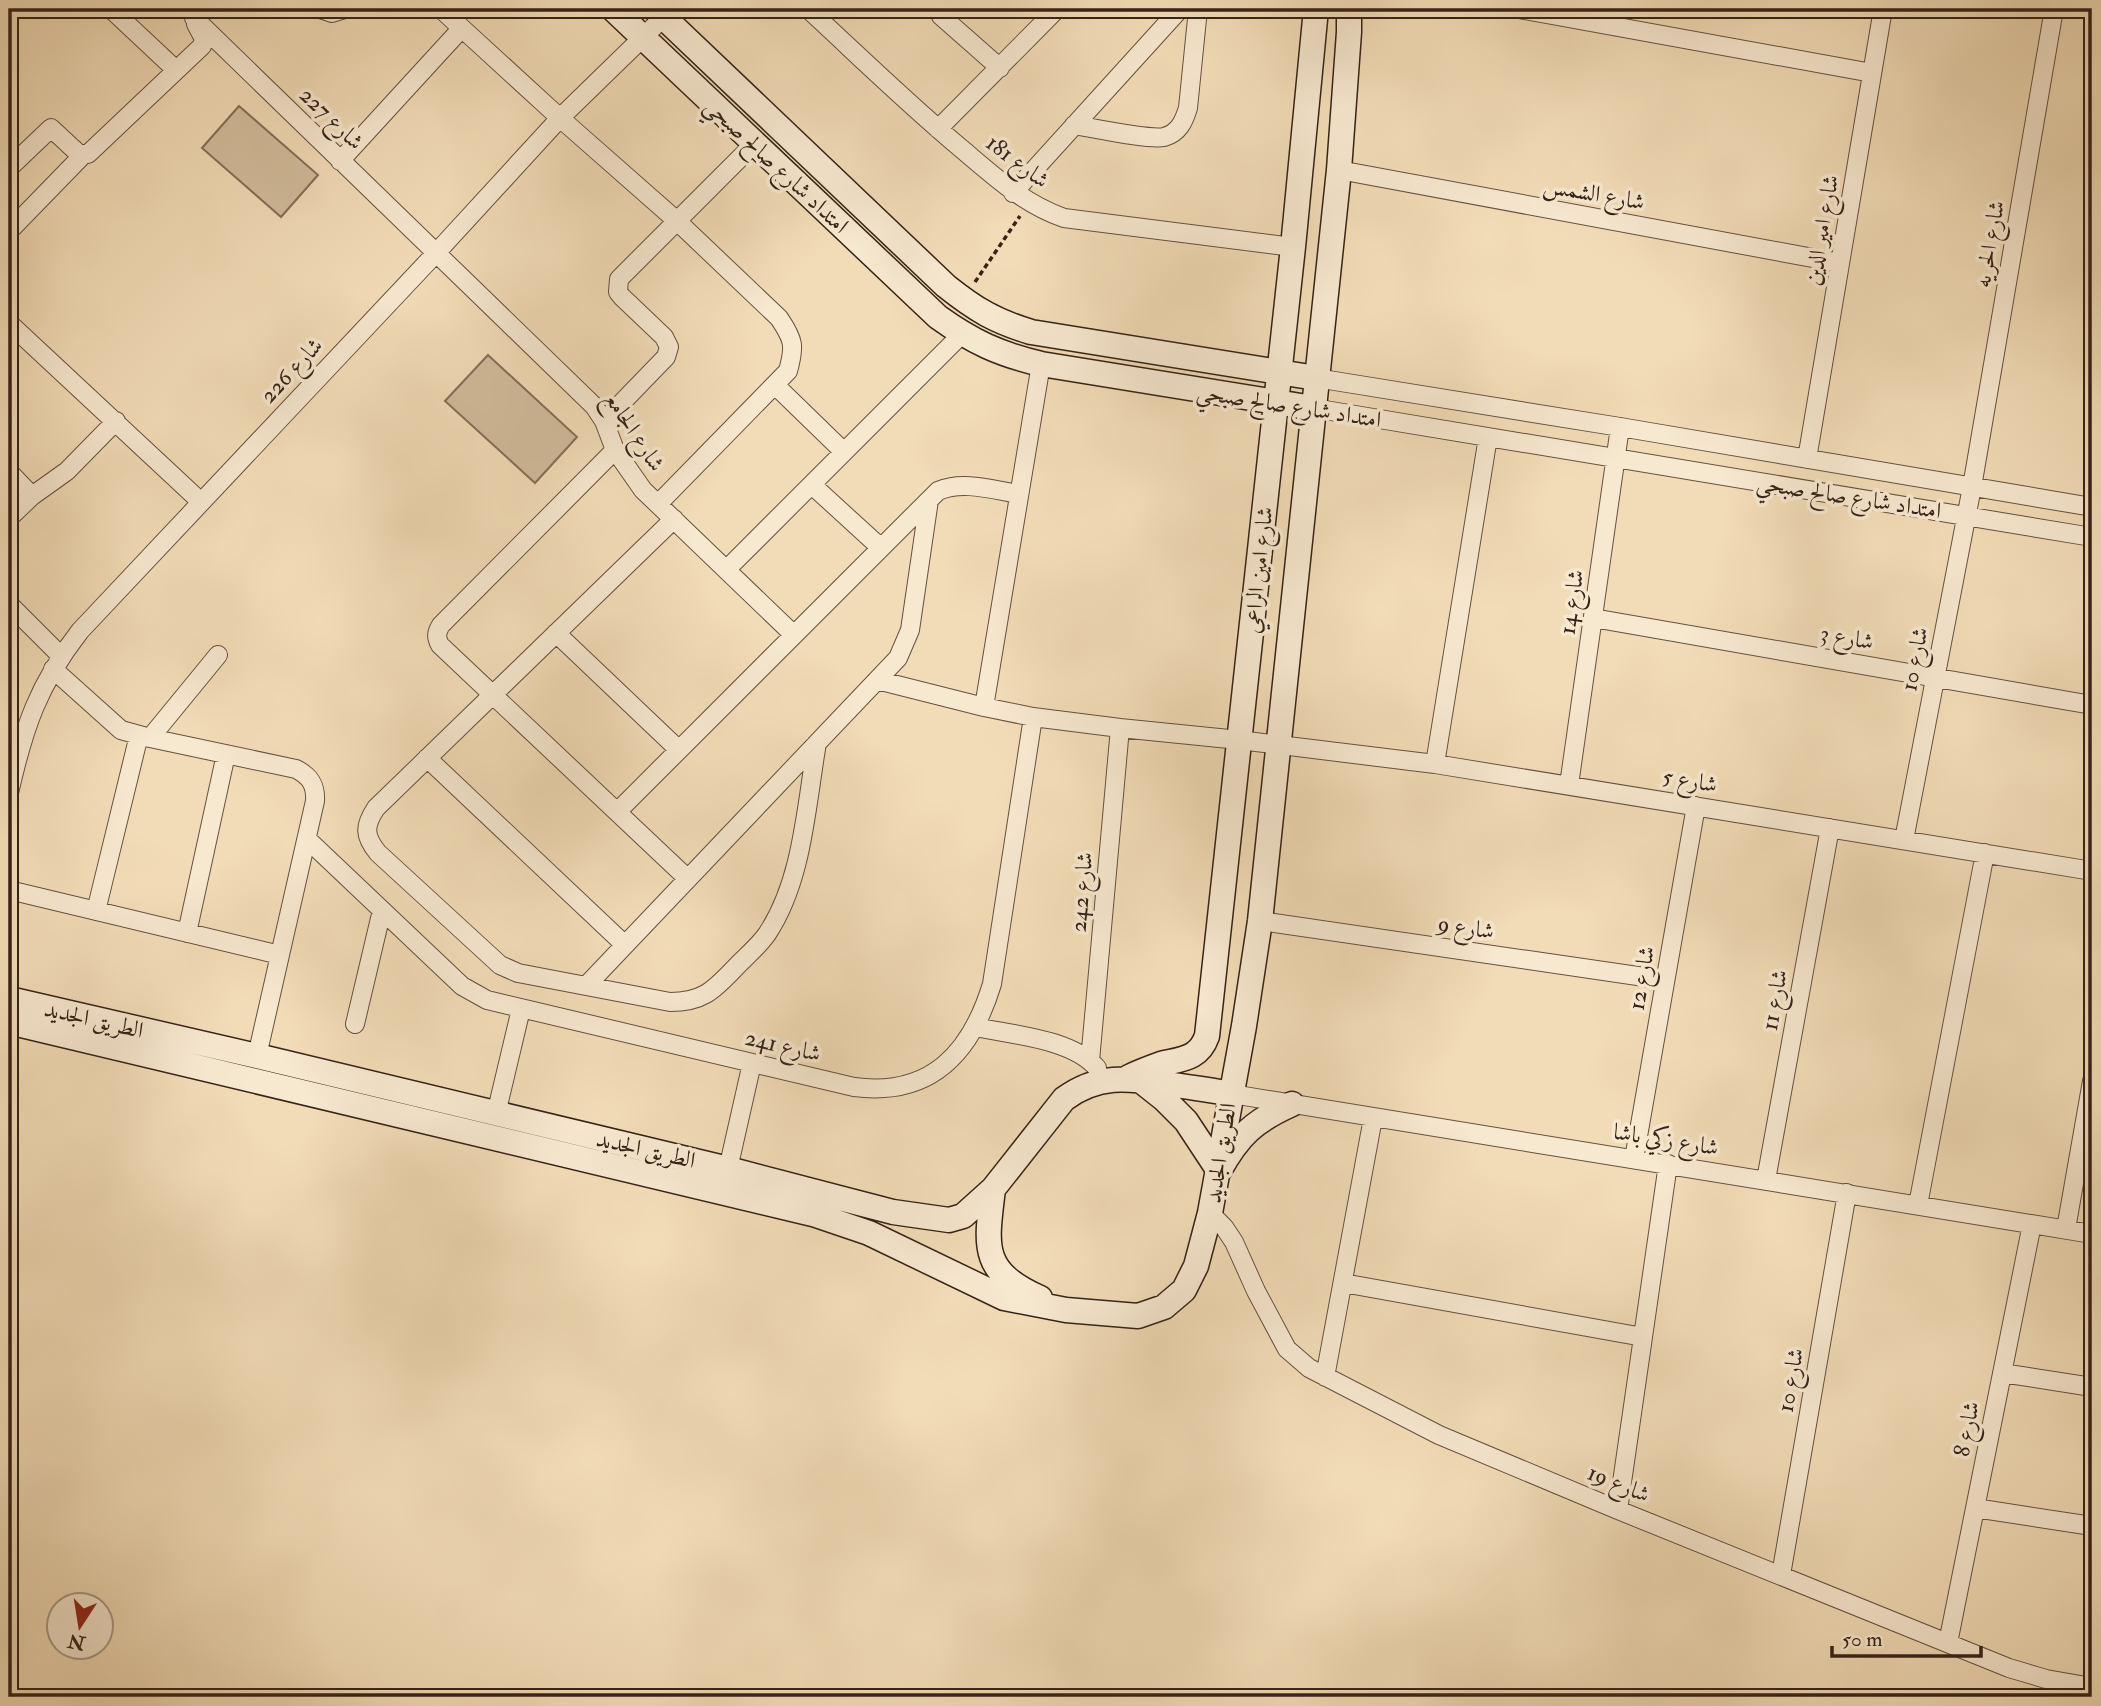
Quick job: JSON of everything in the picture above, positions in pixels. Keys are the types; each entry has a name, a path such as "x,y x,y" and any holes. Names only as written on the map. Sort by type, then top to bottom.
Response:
{"street":[{"path":"111,9 176,70"},
{"path":"320,9 332,13 345,9"},
{"path":"440,9 677,221 779,318 790,334 793,353 788,371 658,504"},
{"name":"امتداد شارع صالح صبحي","path":"613,9 938,317 962,334 998,353 1041,364 2092,537"},
{"name":"شارع 181","path":"808,9 938,129 1021,198 1064,218 1293,247"},
{"path":"938,9 941,16 1000,68"},
{"path":"938,129 1057,9"},
{"path":"1021,198 1074,125 1180,9"},
{"path":"1074,125 1150,137 1164,137 1176,131 1184,121 1188,108 1198,9"},
{"name":"شارع امين الراعي","path":"1115,1075 1189,1058 1201,1049 1208,1036 1280,373 1316,9"},
{"name":"شارع امين الراعي","path":"1232,1094 1259,921 1279,745 1339,170 1349,9"},
{"name":"شارع امير الدين","path":"1807,458 1883,9"},
{"name":"شارع الحريه","path":"1972,487 2054,9"},
{"path":"1529,10 1872,73"},
{"name":"امتداد شارع صالح صبحي","path":"663,11 946,286 979,311 1001,323 1031,332 1620,427 2092,507"},
{"name":"شارع 226","path":"9,793 29,719 57,662 80,631 437,252 559,118 642,37 663,11"},
{"path":"13,227 83,155 88,154 204,43 197,13"},
{"name":"شارع 227","path":"197,13 340,161 437,252"},
{"path":"340,161 461,29"},
{"path":"9,168 51,128 83,155"},
{"path":"604,421 669,352 668,341 622,297 617,285 622,274 754,144"},
{"name":"شارع الشمس","path":"1339,170 1840,263"},
{"name":"شارع الجامع","path":"437,252 594,406 604,421 615,450 637,483 794,635"},
{"path":"9,323 201,502"},
{"path":"726,570 962,334"},
{"path":"984,707 1041,364"},
{"path":"775,385 844,452"},
{"path":"9,518 32,496 66,471 116,421"},
{"name":"شارع 14","path":"1569,785 1620,427"},
{"path":"1435,764 1488,437"},
{"path":"615,450 438,631 437,639 440,645 688,878"},
{"path":"9,472 32,496"},
{"path":"812,485 881,548"},
{"path":"617,812 938,491 962,485 1019,494"},
{"name":"شارع 10","path":"1903,840 1972,487"},
{"path":"586,986 898,658 910,630 929,500"},
{"path":"674,519 376,808 369,819 367,831 370,844 500,965 518,972 586,986 670,1002 687,1002 704,997 717,986 765,936 780,912 798,858 817,743"},
{"path":"9,604 106,718 121,730 296,769 312,781 316,791 315,801 257,1056"},
{"name":"شارع 3","path":"1593,618 2092,705"},
{"path":"556,633 679,750"},
{"path":"96,911 144,736 218,655"},
{"name":"شارع 5","path":"877,680 1033,717 1435,764 2092,871"},
{"name":"شارع 241","path":"307,839 462,986 487,1000 854,1087 896,1088 935,1072 951,1059 976,1027 992,984 1033,717"},
{"name":"شارع 242","path":"1115,1075 1120,728"},
{"path":"187,933 226,754"},
{"path":"427,758 625,945"},
{"name":"شارع 12","path":"1634,1158 1696,806"},
{"name":"شارع 11","path":"1766,1180 1830,828"},
{"path":"1917,1205 1985,853"},
{"path":"9,890 280,955"},
{"path":"355,1024 382,910"},
{"name":"شارع 9","path":"1259,921 1665,980"},
{"name":"الطريق الجديد","path":"9,999 728,1169 893,1212 950,1220 963,1216 993,1189 1064,1099 1089,1084 1115,1075 1232,1094 1219,1171 1196,1266 1184,1290 1164,1307 1138,1316 1066,1310 1004,1298 869,1233 813,1214 9,1022"},
{"path":"496,1114 520,1009"},
{"path":"976,1027 1071,1048 1115,1075 1164,1099 1186,1121 1219,1171 1231,1149 1248,1129 1268,1114 1292,1104"},
{"path":"728,1169 752,1063"},
{"path":"2066,1229 2092,1082"},
{"name":"شارع زكي باشا","path":"1232,1094 2092,1234"},
{"path":"1325,1377 1373,1118"},
{"path":"1618,1510 1668,1164"},
{"path":"993,1189 987,1237 992,1258 1002,1275 1027,1292 1066,1310"},
{"name":"شارع 10","path":"1781,1575 1847,1194"},
{"name":"شارع 19","path":"1210,1213 1234,1242 1287,1349 1309,1368 1325,1377 1438,1435 1618,1510 2026,1674 2092,1687"},
{"name":"شارع 8","path":"1948,1643 2032,1224"},
{"path":"1343,1283 1643,1337"},
{"path":"2002,1373 2092,1387"},
{"path":"1975,1508 2092,1527"}],"path":[{"path":"963,300 1021,198"}],"shaded area":[{"path":"239,106 318,175 281,217 202,148"},
{"path":"488,355 577,437 535,483 445,401"}]}
